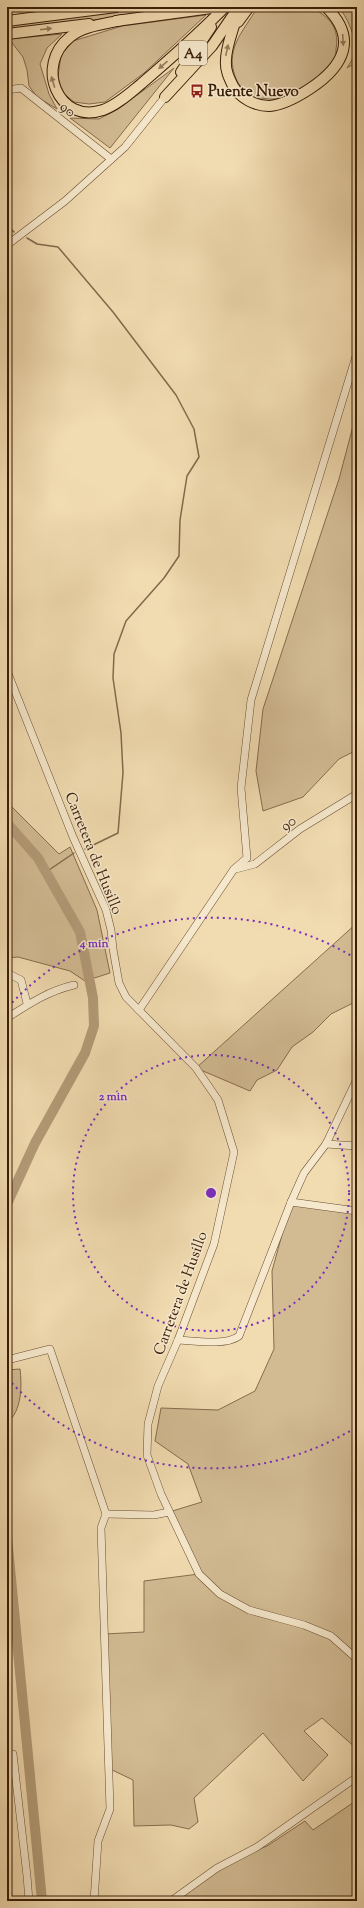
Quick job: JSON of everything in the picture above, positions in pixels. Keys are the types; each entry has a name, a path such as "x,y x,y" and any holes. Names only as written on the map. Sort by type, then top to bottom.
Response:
{"highway":[{"path":"7,21 116,7"},
{"path":"239,7 236,26 228,46 225,61 228,76 236,92 255,105 269,106 283,103 305,92 325,78 334,69 342,57 344,43 342,29 334,15 326,7"},
{"name":"A4","path":"212,46 239,7"},
{"name":"A4","path":"165,97 212,46 236,26 249,7"},
{"path":"7,34 222,8"},
{"path":"122,20 82,30 70,36 60,47 53,60 51,76 57,93 70,107 86,112 95,112 105,109 128,94 164,64 222,8"},
{"name":"A4","path":"165,97 222,8"}],"street":[{"name":"90","path":"7,90 21,88 111,159"},
{"path":"7,245 65,201 125,147 165,97"},
{"path":"139,1010 234,869 247,858 241,788 251,700 357,353"},
{"name":"Carretera de Husillo","path":"7,671 73,837 106,910 111,930 119,983 126,997 196,1068 218,1100 234,1152 214,1244 178,1340 158,1386 148,1424 147,1455 169,1512 199,1574 220,1594 249,1610 304,1625 331,1636 357,1659"},
{"name":"90","path":"234,869 255,864 300,829 357,794"},
{"path":"7,973 21,980 27,1003"},
{"path":"7,1018 27,1003 52,991 74,985"},
{"path":"178,1340 199,1342 233,1341 239,1336 291,1202 304,1173 326,1144 357,1078"},
{"path":"326,1144 357,1146"},
{"path":"291,1202 357,1211"},
{"path":"7,1360 50,1349 106,1514 101,1528 110,1809 98,1841 94,1901"},
{"path":"106,1514 154,1515 169,1512"},
{"path":"13,1754 29,1901"},
{"path":"171,1901 217,1868 257,1847 357,1777"}],"shaded area":[{"path":"141,7 195,7 7,31 7,24"},
{"path":"309,7 327,18 334,28 337,41 334,60 323,72 308,84 283,97 270,99 252,97 237,81 233,70 232,60 236,42 246,25 257,8"},
{"path":"338,7 357,7 357,62 347,68 355,53 355,46 353,34"},
{"path":"206,15 144,73 105,102 89,104 74,102 62,92 58,77 61,55 73,41 122,26"},
{"path":"62,34 47,48 40,64 49,94 57,109 37,97 29,86 27,70 23,57 9,39"},
{"path":"174,68 110,148 70,118 99,119 118,109"},
{"path":"357,411 357,750 339,759 303,797 263,811 256,771 263,709 339,479"},
{"path":"7,802 59,854 70,847 97,910 110,973 85,981 70,971 18,957 7,958"},
{"path":"357,923 357,1001 331,1014 313,1032 292,1047 277,1070 257,1080 250,1091 196,1068"},
{"path":"291,1202 357,1211 357,1749 322,1718 304,1731 328,1755 303,1781 263,1733 194,1798 198,1822 189,1829 171,1825 134,1826 133,1780 108,1768 104,1634 144,1632 144,1581 199,1574 169,1512 202,1502 188,1464 155,1441 161,1408 218,1410 255,1391 274,1349 272,1271"},
{"path":"20,1369 20,1398 16,1412 7,1423 7,1370"},
{"path":"357,1800 357,1901 171,1901 239,1857 267,1846 305,1821 313,1830"}],"waterway":[{"path":"7,225 14,232"},
{"path":"27,238 37,244 58,247 113,312 176,395 194,429 199,457 187,476 180,520 179,556 164,578 126,621 114,654 113,678 121,733 123,773 118,833 85,849"},
{"path":"7,823 38,858 80,932 93,998 94,1026 85,1053 35,1143 7,1204"},
{"path":"46,872 74,853"},
{"path":"7,1477 9,1489 7,1494"},
{"path":"7,1537 42,1901"}],"place":[{"name":"Puente Nuevo","path":"197,91"}]}
